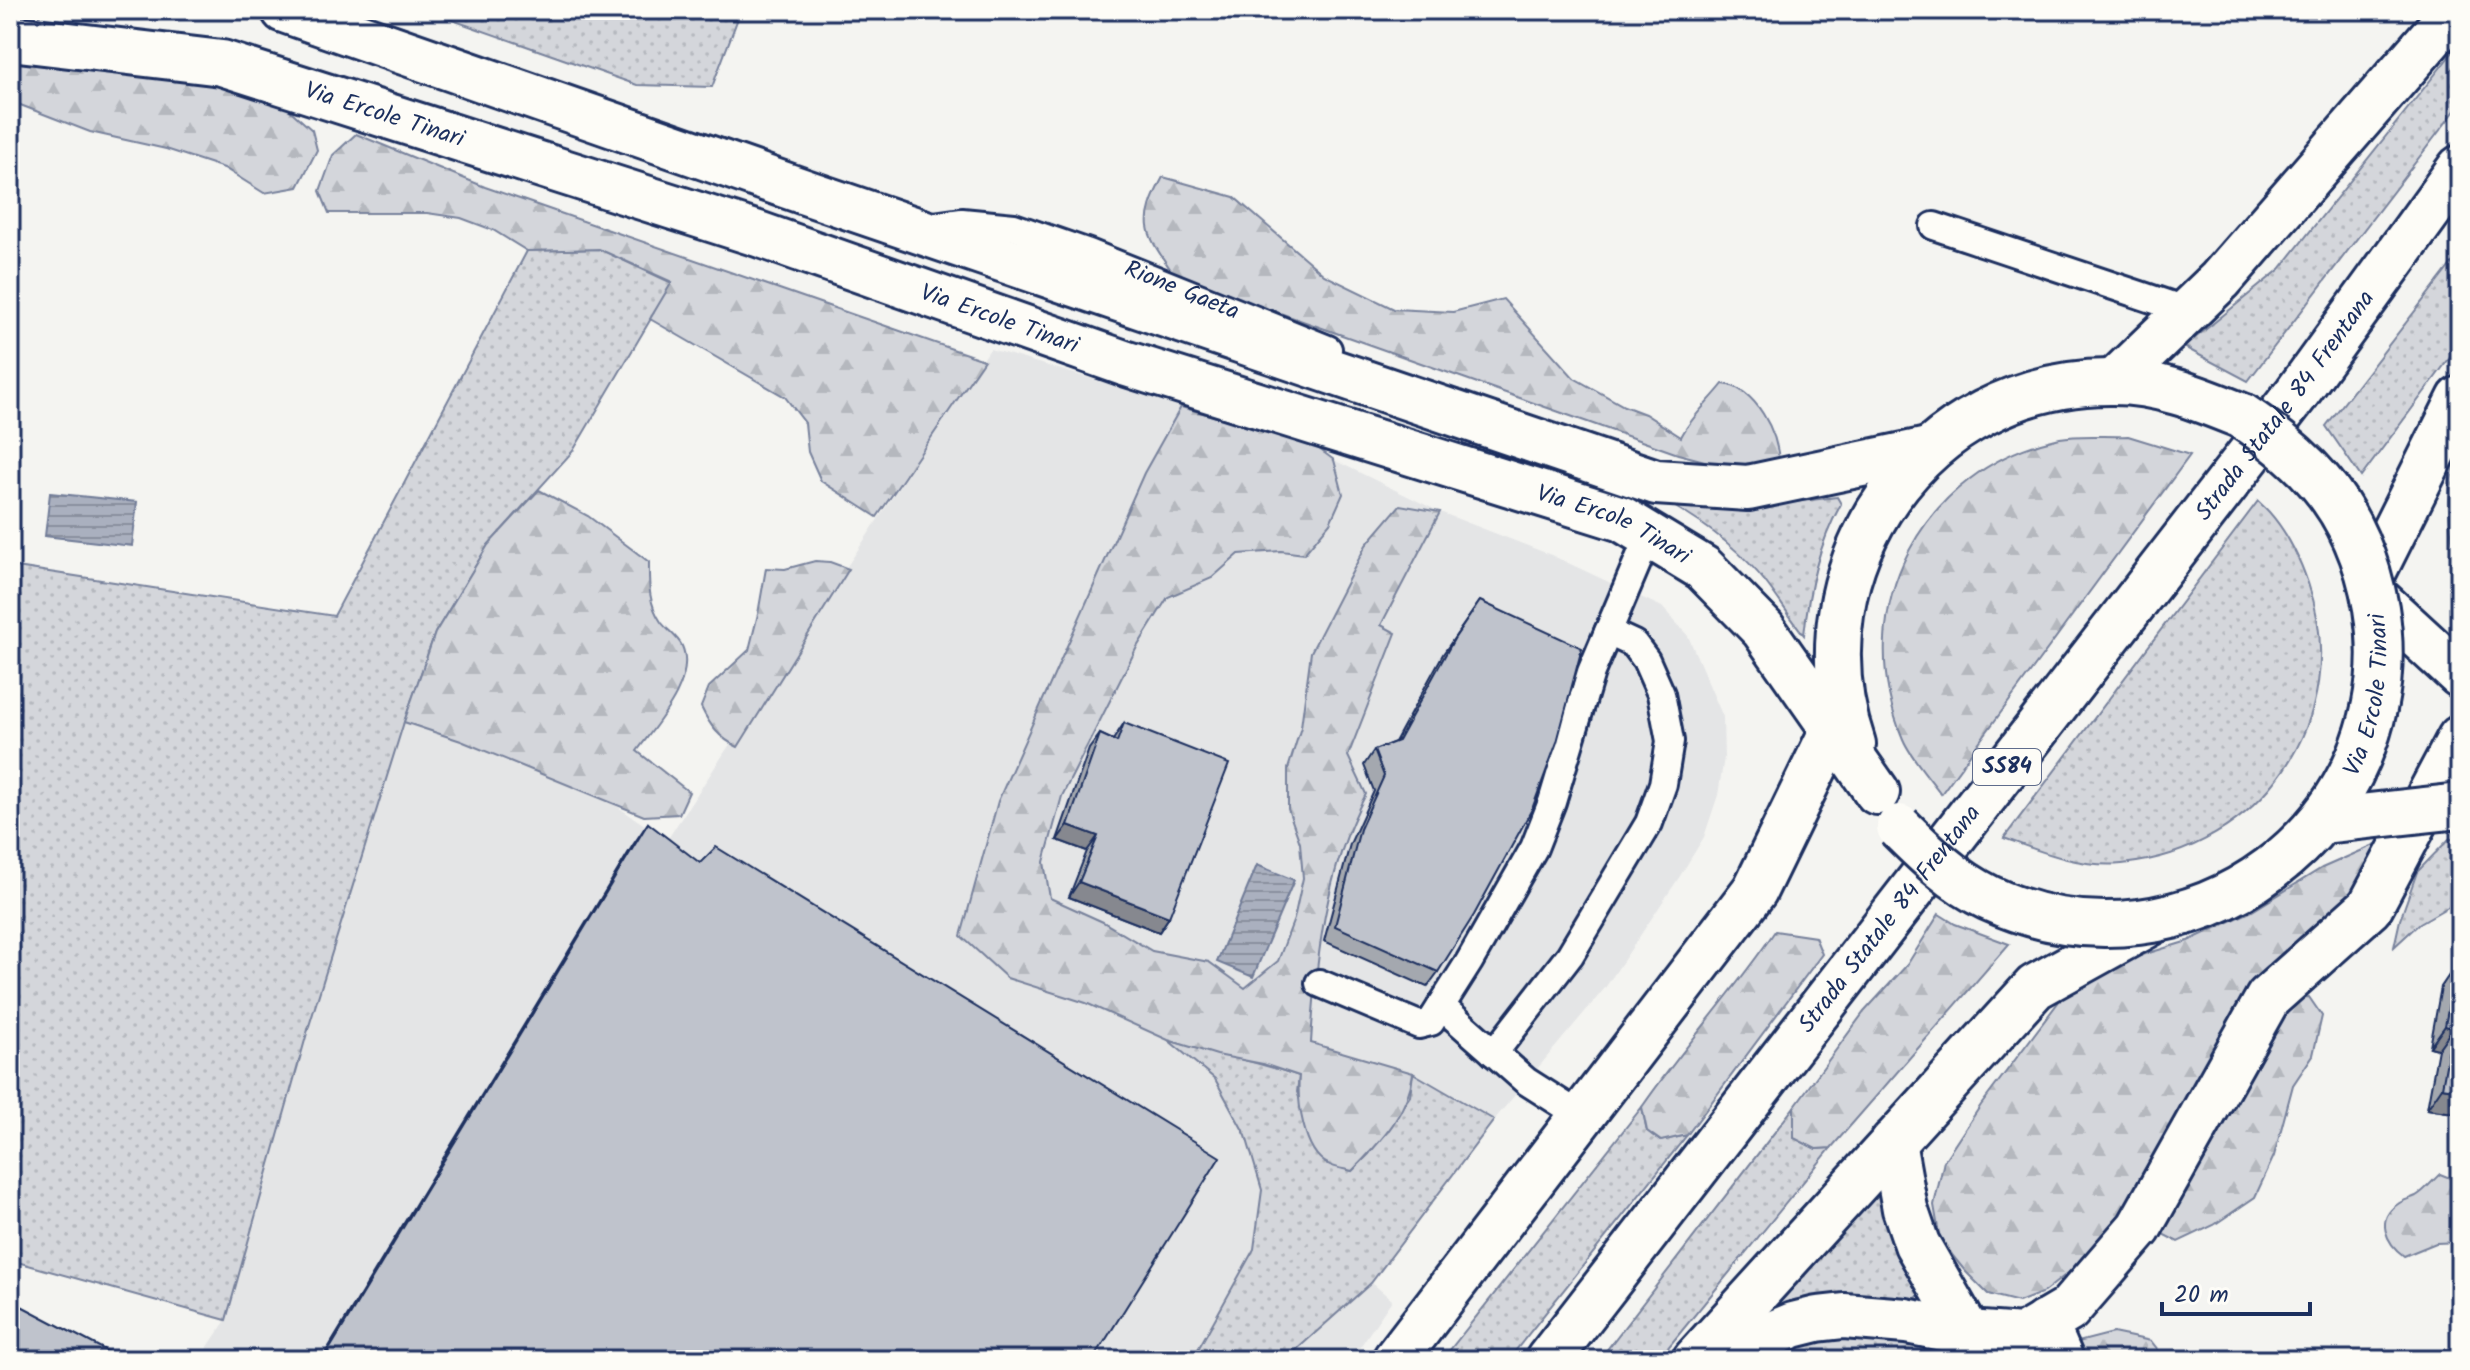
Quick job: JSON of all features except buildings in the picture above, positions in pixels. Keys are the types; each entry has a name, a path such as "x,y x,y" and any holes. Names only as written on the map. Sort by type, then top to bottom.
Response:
{"main road":[{"name":"Via Ercole Tinari","path":"284,10 912,229 1656,482 1748,488 1928,450"},
{"path":"2114,382 2220,280 2452,12"},
{"name":"Via Ercole Tinari","path":"10,38 222,63 758,234 1124,363 1622,519 1703,568 1763,629 1838,720 1863,773 1888,810 1940,867 1988,897 2042,917 2099,925 2156,920 2204,908 2249,886 2289,856 2323,821 2357,765 2376,704 2381,641 2372,587 2351,528 2322,484 2285,445 2242,416 2180,391 2114,382 2047,388 1984,411 1928,450 1881,504 1850,568 1836,639 1838,720"},
{"name":"Strada Statale 84 Frentana","path":"1548,1360 2297,393 2460,168"},
{"path":"2460,399 2372,587 2460,675"},
{"path":"1395,1360 1755,890 1838,720"},
{"path":"1718,1360 1793,1325 1844,1316 2053,1341 2068,1310 2139,1228 2268,998 2370,907 2460,738"},
{"path":"2323,821 2460,806"},
{"path":"1695,1360 2035,987 2156,920"},
{"path":"1893,1142 1905,1209 1917,1244 1968,1333"}],"lane":[{"path":"1934,226 2188,311"},
{"path":"1319,983 1419,1025 1431,1022 1534,848 1552,802 1591,672 1649,535"},
{"path":"1494,1053 1570,955 1649,823 1663,784 1670,741 1661,694 1646,660 1634,644 1608,632"},
{"path":"1441,1006 1526,1081 1581,1116"}],"shaded area":[{"path":"990,349 1311,443 1334,460 1440,512 1551,555 1662,607 1688,636 1723,717 1724,758 1718,795 1704,837 1605,988 1494,1120 1371,1282 1392,1300 1351,1360 199,1360 226,1320 309,1026 404,722 461,741 609,801 667,840"}],"green space":[{"path":"424,10 741,10 712,87 637,85"},
{"path":"2460,43 2460,104 2248,381 2184,347 2280,269"},
{"path":"10,49 217,83 284,105 312,130 317,150 298,187 264,193 224,168 166,149 90,132 10,101"},
{"path":"356,134 485,187 984,360 877,517 821,481 808,452 805,423 785,397 650,319 672,282 599,249 527,251 493,230 461,218 427,213 329,213 320,191 333,155"},
{"path":"1163,177 1234,197 1324,275 1394,309 1453,312 1503,299 1574,378 1645,414 1681,437 1723,384 1735,387 1755,403 1770,426 1779,463 1743,471 1678,454 1175,276 1148,229 1150,207"},
{"path":"599,249 672,283 573,451 488,545 435,633 309,1026 226,1320 10,1260 10,566 334,616 527,251"},
{"path":"2460,253 2460,344 2361,477 2326,426"},
{"path":"1181,407 1311,443 1334,460 1343,494 1330,523 1304,554 1281,551 1239,554 1212,578 1168,597 1137,647 1062,796 1044,862 1050,898 1103,922 1152,951 1209,962 1245,988 1278,961 1294,919 1303,878 1300,843 1288,809 1288,769 1301,727 1311,652 1366,545 1400,505 1440,512 1381,625 1396,633 1348,756 1366,794 1341,853 1320,947 1311,1043 1413,1073 1399,1115 1352,1171 1328,1164 1313,1149 1303,1124 1299,1076 1168,1040 1086,1003 1007,978 961,936 998,801 1144,473"},
{"path":"2128,436 2190,455 1941,794 1906,746 1888,690 1885,641 1892,594 1909,551 1935,512 1970,479 2011,454 2060,438"},
{"path":"2460,450 2460,577 2453,545 2449,497 2454,465"},
{"path":"539,490 588,516 649,562 654,608 661,622 682,646 685,659 684,673 672,702 637,751 689,792 679,814 644,816 461,741 404,722 435,633 488,545"},
{"path":"1837,497 1841,504 1816,568 1804,635 1767,584 1735,549 1670,504 1730,509"},
{"path":"2258,501 2282,529 2299,561 2308,583 2319,633 2318,682 2306,727 2284,769 2254,805 2216,833 2172,854 2122,864 2091,864 2062,858 2004,838"},
{"path":"815,561 830,562 849,569 738,747 716,731 701,707 709,687 749,650 766,568 785,569"},
{"path":"2390,838 2362,887 2306,933 2278,961 2149,1183 2083,1261 2044,1292 2019,1302 1988,1294 1940,1240 1934,1205 1944,1161 1981,1105 2066,992 2126,960 2188,941 2252,911 2322,868"},
{"path":"2449,839 2460,840 2460,900 2420,923 2394,947 2417,872"},
{"path":"1939,914 1955,924 2009,944 1831,1148 1816,1149 1794,1138 1794,1107 1864,1012 1907,965"},
{"path":"1775,931 1815,937 1822,954 1687,1135 1661,1141 1647,1131 1642,1107"},
{"path":"2309,997 2322,1016 2313,1055 2293,1085 2274,1156 2255,1197 2214,1225 2178,1242 2153,1229 2283,999"},
{"path":"1168,1040 1299,1076 1297,1092 1325,1163 1352,1171 1369,1154 1410,1096 1413,1073 1494,1120 1371,1283 1285,1360 1192,1360 1254,1249 1262,1190 1246,1136 1215,1079"},
{"path":"1642,1107 1647,1131 1660,1141 1687,1135 1508,1360 1442,1360"},
{"path":"1794,1107 1794,1138 1816,1149 1831,1148 1658,1360 1599,1360"},
{"path":"1877,1173 1898,1251 1923,1292 1910,1303 1782,1307 1768,1303"},
{"path":"2440,1174 2460,1182 2460,1242 2436,1243 2404,1256 2388,1238 2387,1217 2398,1204 2419,1194"},
{"path":"2113,1333 2151,1341 2166,1360 2079,1360 2078,1342"},
{"path":"1799,1334 2043,1348 2048,1360 1753,1360"}],"water":[{"path":"50,493 137,502 132,546 45,536"},
{"path":"1257,865 1294,880 1253,977 1217,962"}]}
